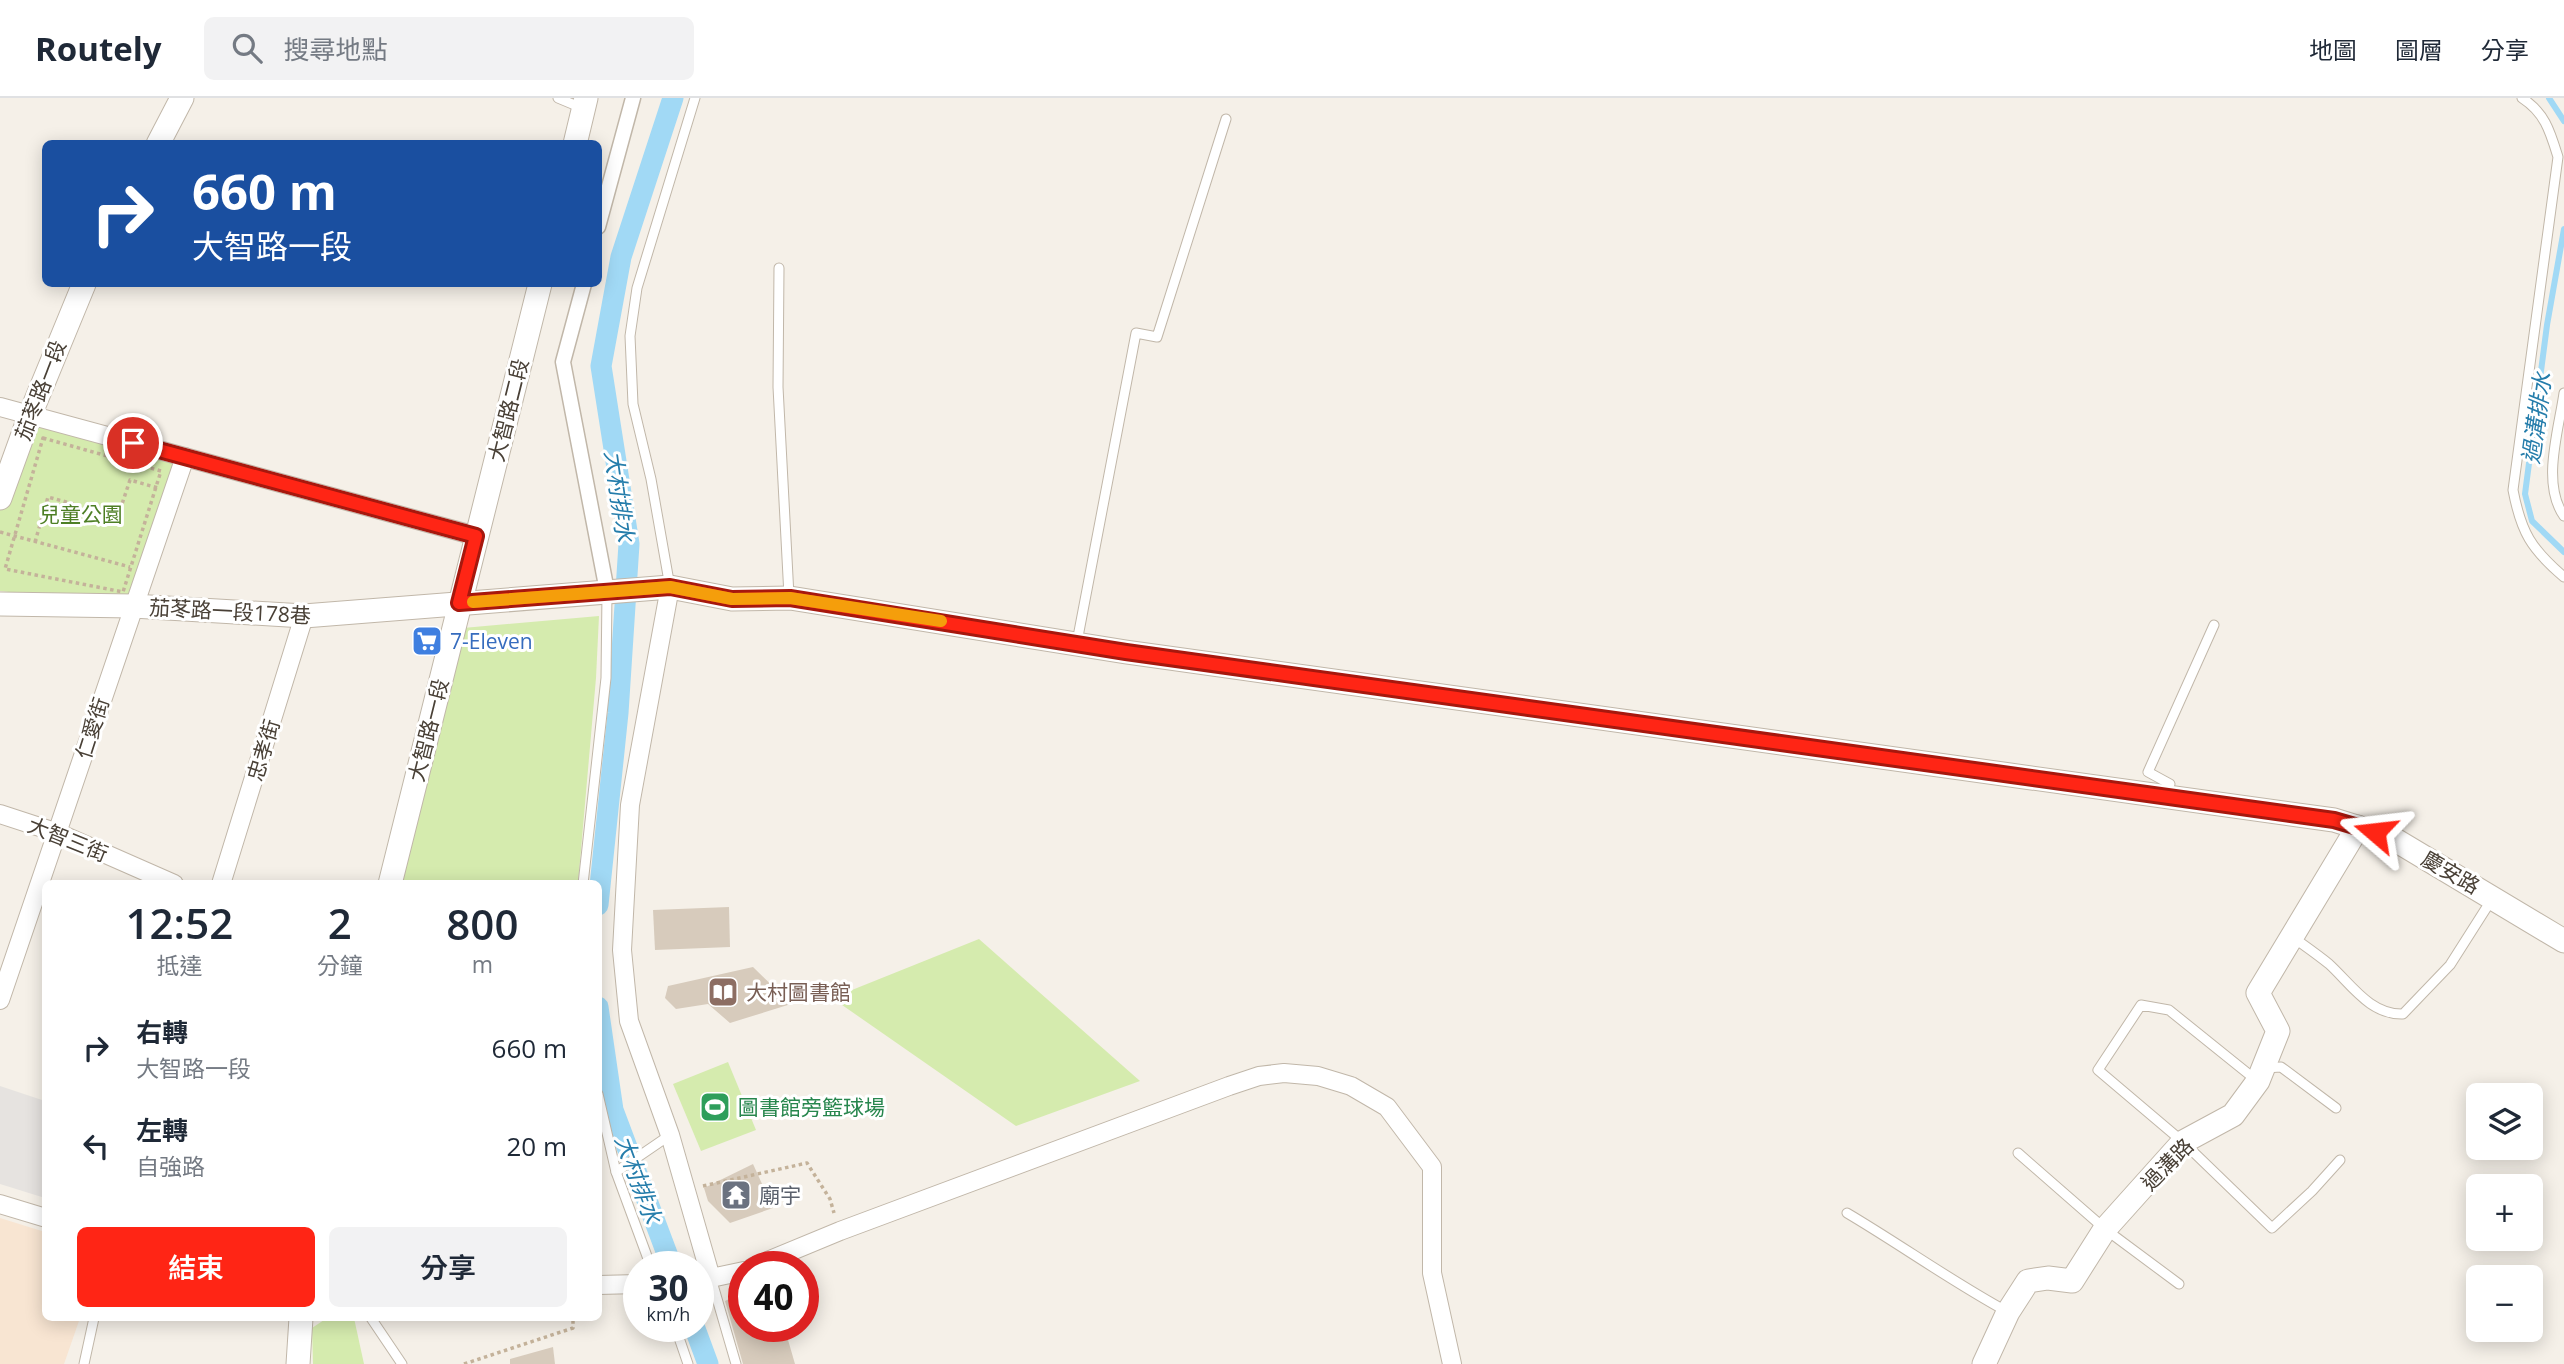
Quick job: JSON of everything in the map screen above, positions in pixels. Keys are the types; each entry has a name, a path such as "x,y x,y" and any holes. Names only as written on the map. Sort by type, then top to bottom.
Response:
{"street":[{"path":"160,140 182,98"},
{"path":"602,212 633,98"},
{"path":"576,140 585,103"},
{"name":"茄苳路一段","path":"0,498 10,412 82,287"},
{"name":"大智路二段","path":"476,536 539,287"},
{"path":"583,287 563,362 613,590"},
{"path":"10,412 476,536"},
{"name":"仁愛街","path":"0,1000 185,457"},
{"name":"大智路一段","path":"391,880 476,536"},
{"path":"660,589 631,806 622,950 629,1021 670,1135 698,1251"},
{"name":"慶安路","path":"459,603 613,590 660,589 732,599 790,598 1126,652 2334,820 2392,838 2564,941"},
{"name":"茄苳路一段178巷","path":"0,604 133,606 304,616 459,603"},
{"name":"忠孝街","path":"222,880 304,616"},
{"name":"大智三街","path":"0,814 58,833 165,880"},
{"name":"過溝路","path":"1984,1364 2008,1312 2028,1281 2048,1278 2072,1281 2105,1229 2183,1142 2233,1115 2260,1074 2278,1031 2258,993 2358,827"},
{"path":"791,1251 1249,1079 1284,1073 1318,1076 1351,1086 1387,1107 1432,1167 1432,1273 1452,1364"},
{"path":"0,1204 42,1217"},
{"path":"602,1285 623,1284"},
{"path":"298,1364 301,1321"}],"lane":[{"path":"558,98 585,103"},
{"path":"660,589 651,479 633,404 630,336 636,288 695,98"},
{"path":"2522,98 2536,107 2548,123 2558,157 2513,489 2520,525 2540,557 2564,578"},
{"path":"1077,642 1136,333 1157,337 1226,120"},
{"path":"779,268 778,387 790,598"},
{"path":"2564,393 2553,481 2554,496 2564,516"},
{"path":"583,880 613,590"},
{"path":"2161,796 2170,784 2148,772 2214,625"},
{"path":"2293,936 2330,965 2359,995 2388,1014 2403,1014 2450,965 2493,897"},
{"path":"2336,1108 2281,1067 2260,1074 2169,1010 2141,1005 2098,1070 2183,1142 2272,1227 2312,1191 2340,1160"},
{"path":"602,1111 616,1172 645,1251"},
{"path":"616,1172 670,1135"},
{"path":"2018,1153 2105,1229 2179,1284"},
{"path":"1847,1213 1904,1247 1949,1280 2008,1312"},
{"path":"714,1304 736,1364"},
{"path":"83,1364 93,1321"},
{"path":"373,1321 402,1364"},
{"path":"680,1342 688,1364"}],"path":[{"path":"43,438 161,471 123,592 5,569 14,537 43,438"},
{"path":"35,542 48,497 118,516 130,480 174,492"},
{"path":"0,532 148,571"},
{"path":"684,1190 807,1163 830,1199 840,1231"},
{"path":"464,1364 573,1328 573,1321"}],"shaded area":[{"path":"0,1086 42,1100 42,1197 0,1184"},
{"path":"0,1218 42,1231 42,1321 79,1321 64,1364 0,1364"}],"green space":[{"name":"兒童公園","path":"30,415 185,457 133,606 0,591 0,498"},
{"path":"599,616 578,880 401,880 463,628"},
{"path":"979,939 1140,1081 1016,1126 832,998"},
{"name":"圖書館旁籃球場","path":"728,1062 756,1130 701,1151 673,1084"},
{"path":"322,1321 355,1321 364,1364 313,1364 312,1328"}],"building":[{"path":"729,907 730,947 655,950 653,910"},
{"name":"大村圖書館","path":"753,967 791,1004 730,1023 708,1004 676,1009 665,998 668,986"},
{"name":"廟宇","path":"753,1164 773,1208 730,1223 708,1201 704,1188"},
{"path":"737,1342 789,1342 795,1364 743,1364"},
{"path":"553,1347 555,1364 510,1364 510,1359"}],"waterway":[{"name":"大村排水","path":"601,880 618,713 629,544 601,366 621,257 673,98"},
{"name":"過溝排水","path":"2549,98 2564,121"},
{"name":"過溝排水","path":"2564,229 2547,325 2525,494 2532,521 2564,552"},
{"name":"大村排水","path":"602,1034 613,1110 666,1251"},
{"name":"大村排水","path":"700,1342 708,1364"}],"slow traffic":[{"path":"473,602 670,587 732,599 790,598 941,621"}],"place":[{"name":"7-Eleven","path":"427,641"},
{"name":"大村圖書館","path":"723,992"},
{"name":"圖書館旁籃球場","path":"715,1107"},
{"name":"廟宇","path":"736,1195"}],"route":[{"path":"133,443 476,536 459,603 670,587 732,599 790,598 1126,652 2334,820 2375,832"}]}
